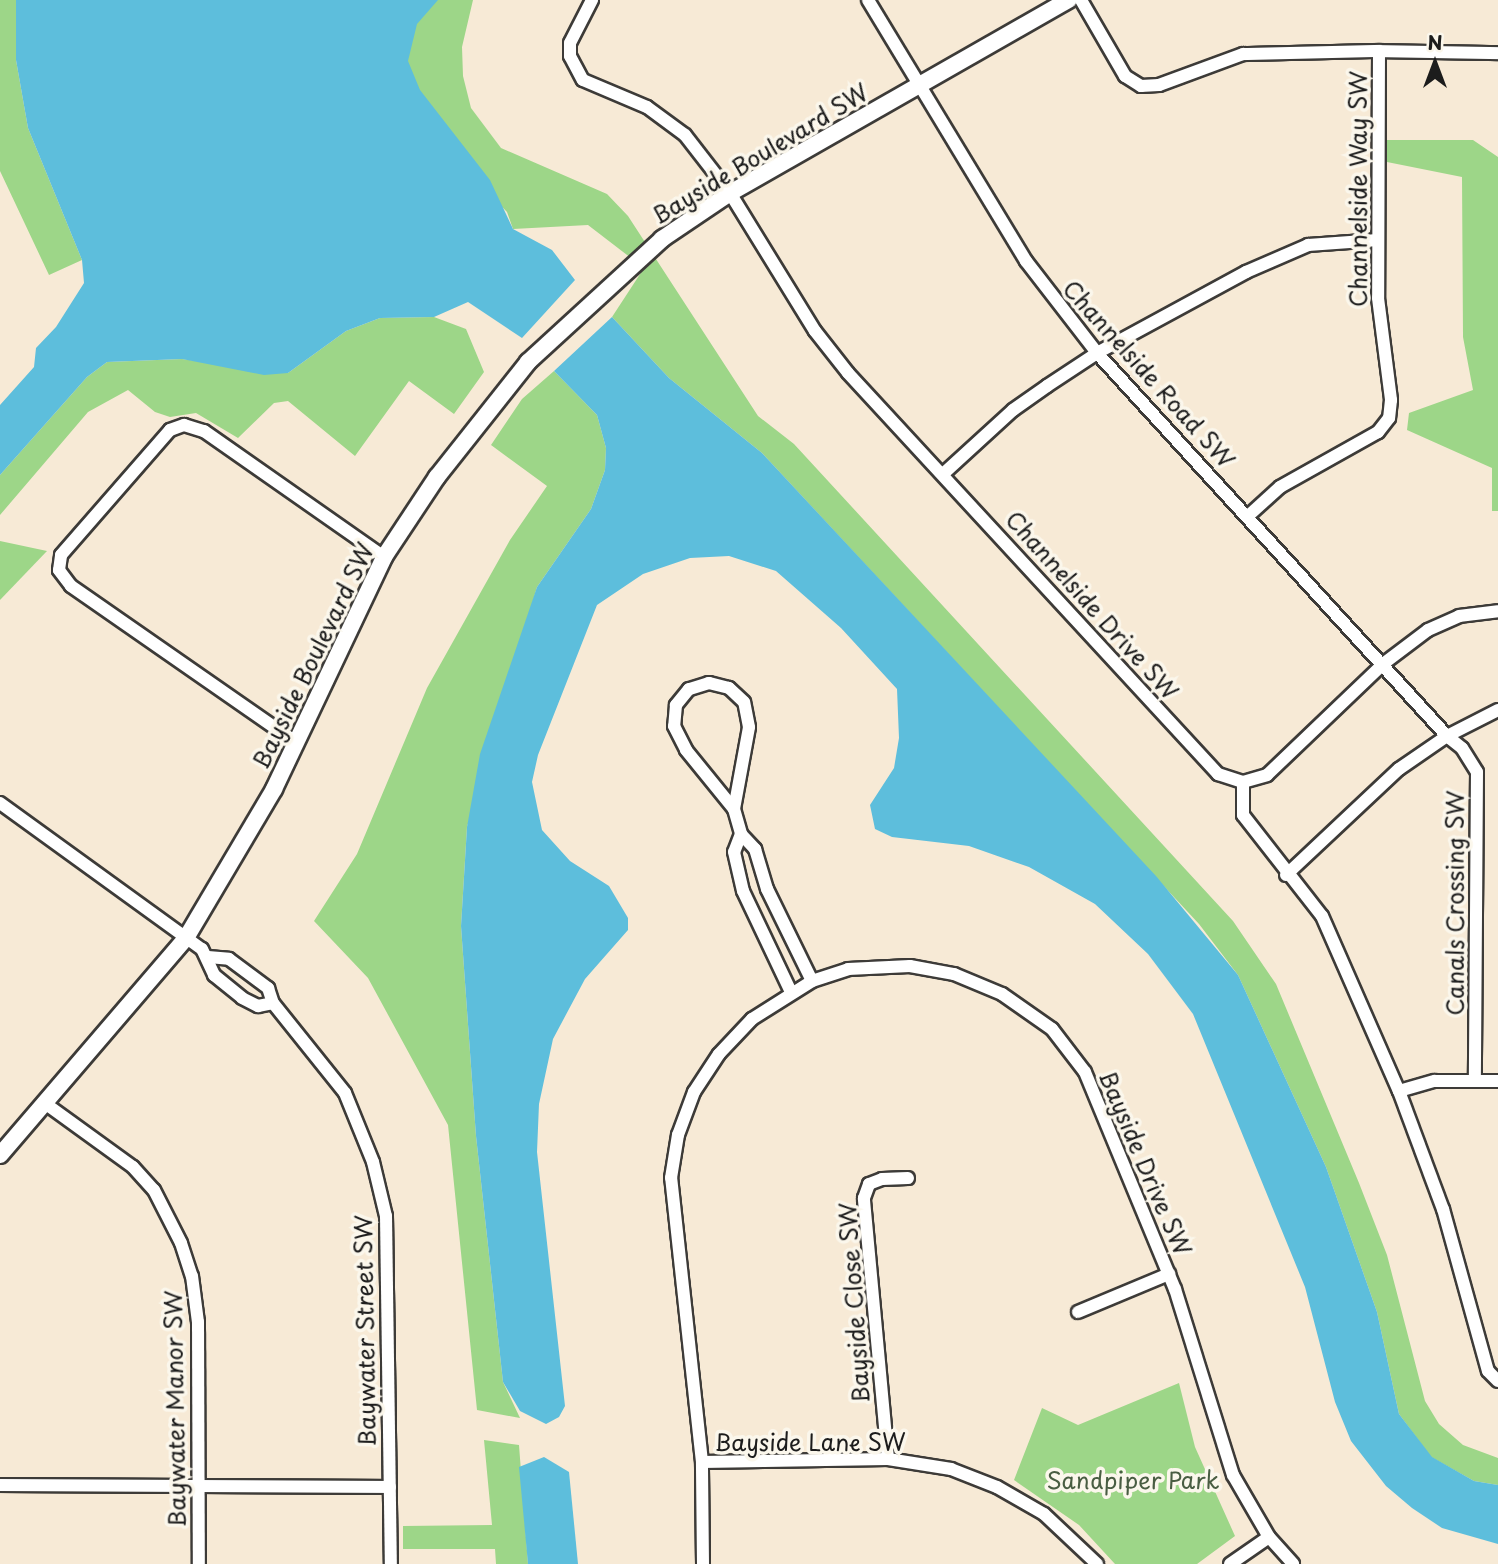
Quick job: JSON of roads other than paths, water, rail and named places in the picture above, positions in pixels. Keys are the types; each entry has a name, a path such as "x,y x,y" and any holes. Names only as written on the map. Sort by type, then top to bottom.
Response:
{"street":[{"name":"Channelside Drive SW","path":"592,0 570,43 570,56 583,80 668,121 685,135 730,193 823,342 1218,774 1243,782"},
{"name":"Channelside Road SW","path":"868,0 1026,261 1097,353 1383,664"},
{"name":"Bayside Boulevard SW","path":"0,1155 186,938 248,839 384,556 437,477 528,362 662,239 730,193 1069,0"},
{"name":"Channelside Way SW","path":"1081,0 1125,76 1141,86 1159,85 1243,54 1378,51 1380,334 1391,400 1389,418 1378,432 1280,487 1248,516"},
{"path":"1378,51 1498,53"},
{"path":"943,474 1013,410 1097,353 1290,251 1333,240 1378,240"},
{"path":"294,741 71,586 60,570 61,555 170,430 184,425 204,431 384,556"},
{"path":"1498,611 1459,616 1428,630 1383,664 1267,775 1243,782 1243,815 1286,875 1322,916 1399,1091 1443,1209 1488,1371 1498,1381"},
{"name":"Canals Crossing SW","path":"1383,664 1447,736 1462,748 1477,772 1475,1081"},
{"path":"734,809 749,727 744,702 719,685 689,689 676,705 674,726 686,750 734,809 741,834 755,849 767,889 812,981"},
{"path":"1286,875 1399,769 1447,736 1498,710"},
{"name":"Baywater Street SW","path":"0,803 186,938 208,957 214,975 242,998 258,1006 273,1003"},
{"path":"741,834 734,852 743,891 791,992"},
{"name":"Baywater Street SW","path":"208,957 229,960 257,977 268,988 273,1003 345,1093 373,1162 386,1216 391,1564"},
{"name":"Bayside Drive SW","path":"703,1564 702,1462 675,1235 671,1178 678,1135 694,1092 719,1054 752,1019 812,981 848,969 910,966 954,974 1002,994 1052,1029 1085,1072 1170,1275 1192,1338 1216,1433 1233,1475 1269,1537 1293,1564"},
{"path":"1399,1091 1435,1081 1498,1081"},
{"name":"Baywater Manor SW","path":"46,1104 133,1167 153,1190 181,1243 197,1299 199,1564"},
{"name":"Bayside Close SW","path":"888,1459 864,1198 869,1184 908,1178"},
{"path":"1078,1312 1170,1275"},
{"name":"Bayside Lane SW","path":"702,1462 888,1459 951,1469 997,1487 1044,1514 1097,1564"},
{"path":"0,1485 390,1487"},
{"path":"1230,1564 1269,1537"}],"water":[{"path":"16,0 438,0 417,24 408,61 420,90 490,180 513,229 552,250 575,280 522,338 468,302 434,317 380,318 346,331 288,373 264,375 182,359 107,362 87,377 0,475 0,405 34,367 36,348 56,327 84,283 82,260 28,128 16,60"},
{"path":"612,317 669,378 762,453 1156,876 1238,975 1326,1167 1377,1312 1399,1414 1432,1457 1474,1481 1498,1485 1498,1544 1442,1528 1412,1508 1386,1486 1351,1441 1335,1402 1305,1287 1193,1014 1148,954 1095,904 1029,867 969,846 892,837 875,829 870,805 894,768 899,738 897,689 841,628 776,571 729,556 690,558 643,574 597,605 538,755 532,782 542,830 570,861 609,886 628,918 628,930 585,979 553,1039 539,1104 537,1152 565,1406 559,1417 546,1424 520,1411 503,1382 476,1136 461,926 467,827 480,754 537,587 591,509 605,470 606,448 597,415 554,371"},
{"path":"544,1457 569,1472 578,1564 528,1564 519,1467"}],"park label":[{"name":"Sandpiper Park","path":"1133,1480"}]}
